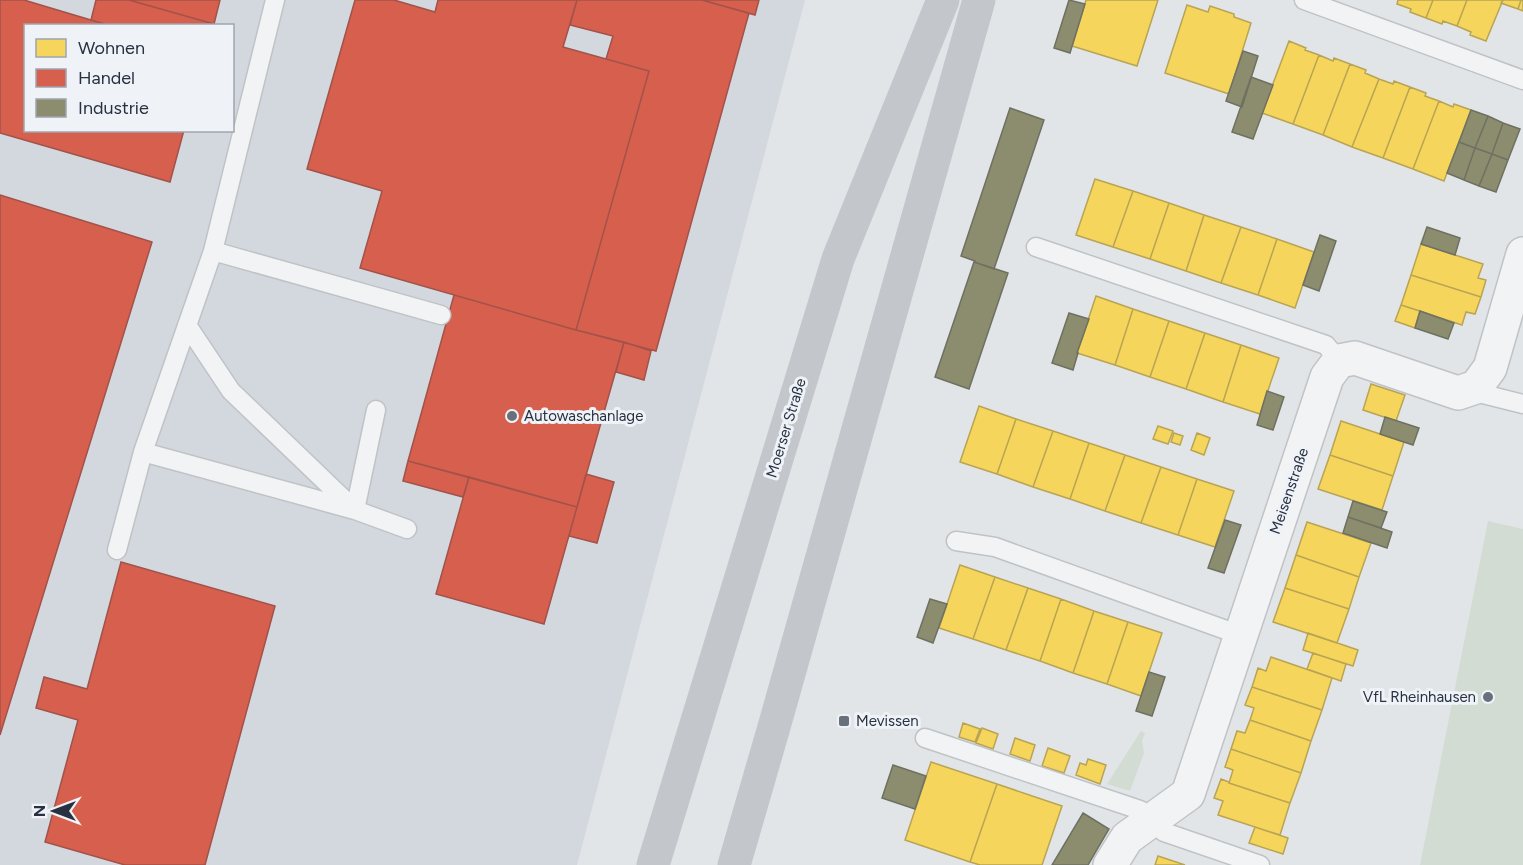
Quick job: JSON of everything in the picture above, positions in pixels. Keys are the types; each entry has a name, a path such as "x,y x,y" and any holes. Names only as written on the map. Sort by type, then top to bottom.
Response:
{"main road":[{"name":"Moerser Straße","path":"653,865 838,259 943,0"},
{"path":"734,865 980,0"}],"street":[{"path":"1339,361 1355,358 1458,393 1476,387 1490,368 1523,254"},
{"name":"Meisenstraße","path":"1110,865 1127,838 1188,794 1327,377 1339,361"}],"lane":[{"path":"117,550 143,452 213,251 275,0"},
{"path":"1304,0 1523,80"},
{"path":"1036,247 1326,345 1339,361"},
{"path":"213,251 441,315"},
{"path":"187,325 231,391 355,510"},
{"path":"1476,387 1483,394 1523,404"},
{"path":"355,510 376,410"},
{"path":"143,452 355,510 407,529"},
{"path":"956,541 995,547 1240,635"},
{"path":"925,738 1140,810 1164,832 1260,865"}],"shaded area":[{"path":"0,0 805,0 577,865 0,865"},
{"name":"VfL Rheinhausen","path":"1488,521 1523,529 1523,865 1420,865"},
{"path":"1141,731 1145,733 1142,741 1144,753 1130,791 1107,784"}],"building: Wohnen":[{"path":"1086,0 1158,0 1137,66 1072,46"},
{"path":"1398,0 1433,0 1426,18 1397,4"},
{"path":"1433,0 1467,0 1457,26 1443,21 1442,24 1426,18"},
{"path":"1467,0 1503,0 1486,41 1470,35 1471,32 1457,26"},
{"path":"1503,0 1521,0 1518,9 1501,3"},
{"path":"1523,0 1523,11 1518,9"},
{"path":"1187,5 1208,12 1210,6 1234,14 1234,17 1251,23 1229,94 1165,73"},
{"path":"1289,41 1319,55 1293,124 1262,113"},
{"path":"1319,55 1333,61 1334,58 1350,64 1323,135 1293,124"},
{"path":"1350,64 1366,70 1365,73 1379,79 1352,147 1323,135"},
{"path":"1379,79 1393,84 1394,81 1410,87 1383,158 1352,147"},
{"path":"1410,87 1439,101 1413,169 1383,158"},
{"path":"1439,101 1453,107 1454,104 1471,110 1444,181 1413,169"},
{"path":"1095,179 1133,191 1113,247 1076,235"},
{"path":"1133,191 1169,203 1150,259 1113,247"},
{"path":"1169,203 1204,215 1186,271 1150,259"},
{"path":"1204,215 1241,227 1221,283 1186,271"},
{"path":"1241,227 1277,239 1258,295 1221,283"},
{"path":"1277,239 1314,252 1295,308 1258,295"},
{"path":"1421,244 1483,264 1478,278 1486,280 1481,297 1411,275"},
{"path":"1411,275 1481,297 1475,314 1466,312 1462,325 1401,305"},
{"path":"1096,296 1133,309 1115,365 1077,353"},
{"path":"1401,305 1420,311 1415,328 1395,321"},
{"path":"1133,309 1169,321 1150,377 1115,365"},
{"path":"1169,321 1205,333 1186,389 1150,377"},
{"path":"1205,333 1241,345 1223,402 1186,389"},
{"path":"1241,345 1279,358 1260,414 1223,402"},
{"path":"1371,384 1405,395 1396,421 1363,410"},
{"path":"979,406 1016,419 997,474 960,462"},
{"path":"1016,419 1053,431 1033,487 997,474"},
{"path":"1341,421 1404,442 1393,476 1330,455"},
{"path":"1158,426 1173,431 1168,444 1153,439"},
{"path":"1053,431 1089,443 1070,499 1033,487"},
{"path":"1174,433 1183,436 1180,445 1171,442"},
{"path":"1197,433 1210,438 1204,455 1191,450"},
{"path":"1089,443 1125,455 1105,511 1070,499"},
{"path":"1125,455 1161,467 1141,523 1105,511"},
{"path":"1330,455 1393,476 1382,510 1318,489"},
{"path":"1161,467 1197,479 1178,535 1141,523"},
{"path":"1197,479 1234,491 1215,547 1178,535"},
{"path":"1307,522 1371,543 1359,577 1296,555"},
{"path":"1296,555 1359,577 1349,609 1285,588"},
{"path":"960,565 995,577 973,639 939,628"},
{"path":"995,577 1028,588 1006,650 973,639"},
{"path":"1028,588 1061,599 1040,661 1006,650"},
{"path":"1285,588 1349,609 1337,643 1273,622"},
{"path":"1061,599 1094,611 1073,673 1040,661"},
{"path":"1094,611 1128,622 1107,684 1073,673"},
{"path":"1128,622 1162,633 1141,696 1107,684"},
{"path":"1308,633 1358,650 1353,666 1303,650"},
{"path":"1313,653 1346,664 1341,681 1307,669"},
{"path":"1271,657 1332,678 1322,710 1252,687 1258,668 1266,671"},
{"path":"1252,687 1322,710 1311,741 1250,720 1254,708 1245,705"},
{"path":"1250,720 1311,741 1301,773 1231,749 1237,731 1245,733"},
{"path":"963,723 980,729 975,742 959,737"},
{"path":"982,728 998,734 993,749 976,743"},
{"path":"1015,738 1035,745 1030,761 1010,754"},
{"path":"1048,748 1070,756 1064,773 1042,766"},
{"path":"1231,749 1301,773 1290,803 1229,783 1233,770 1225,767"},
{"path":"1088,759 1106,765 1100,784 1076,775 1080,763 1086,765"},
{"path":"931,762 997,784 970,862 905,840"},
{"path":"1221,779 1290,803 1280,835 1218,815 1223,801 1214,798"},
{"path":"997,784 1062,806 1042,865 980,865 970,862"},
{"path":"1255,827 1288,838 1283,854 1249,843"},
{"path":"1158,856 1185,865 1155,865"}],"building: Handel":[{"path":"0,0 24,0 104,24 24,24 24,132 183,132 170,182 0,133"},
{"path":"96,0 129,0 214,24 104,24 91,20"},
{"path":"129,0 220,0 214,24"},
{"path":"355,0 394,0 435,12 438,0 577,0 563,47 649,71 576,330 360,268 382,191 307,169"},
{"path":"577,0 702,0 749,13 656,351 576,330 649,71 606,59 613,36 570,25"},
{"path":"702,0 759,0 755,15"},
{"path":"0,195 152,242 0,735"},
{"name":"Autowaschanlage","path":"454,295 624,342 577,507 408,461"},
{"path":"624,342 651,351 644,380 616,372"},
{"path":"408,461 469,477 463,497 403,481"},
{"path":"586,474 614,482 597,543 569,536"},
{"path":"469,477 577,507 544,624 436,594"},
{"path":"121,562 275,606 205,865 125,865 45,842 78,720 36,708 44,677 87,689"}],"building: Industrie":[{"path":"1069,0 1085,4 1070,53 1054,48"},
{"path":"1243,51 1258,56 1242,107 1226,101"},
{"path":"1251,77 1273,85 1253,139 1232,132"},
{"path":"1010,108 1044,120 994,269 961,256"},
{"path":"1471,110 1488,116 1475,148 1459,142"},
{"path":"1488,116 1503,123 1492,154 1475,148"},
{"path":"1503,123 1520,129 1508,160 1492,154"},
{"path":"1459,142 1475,148 1464,180 1447,173"},
{"path":"1475,148 1492,154 1479,186 1464,180"},
{"path":"1492,154 1508,160 1496,192 1479,186"},
{"path":"1427,227 1460,238 1455,255 1421,244"},
{"path":"1320,235 1336,241 1319,291 1303,285"},
{"path":"974,262 1008,273 969,389 935,377"},
{"path":"1420,311 1454,323 1448,339 1415,328"},
{"path":"1069,313 1089,319 1073,370 1052,363"},
{"path":"1267,391 1284,397 1273,430 1257,425"},
{"path":"1385,417 1419,428 1413,445 1380,434"},
{"path":"1353,501 1387,512 1381,528 1348,517"},
{"path":"1348,517 1392,532 1387,548 1343,533"},
{"path":"1225,520 1241,525 1224,573 1208,568"},
{"path":"930,599 947,604 933,643 917,637"},
{"path":"1149,672 1165,677 1152,716 1136,711"},
{"path":"893,765 926,776 915,809 882,798"},
{"path":"1083,813 1109,829 1088,865 1052,865"}],"place":[{"name":"Autowaschanlage","path":"512,416"},
{"name":"VfL Rheinhausen","path":"1488,697"},
{"name":"Mevissen","path":"844,721"}]}
